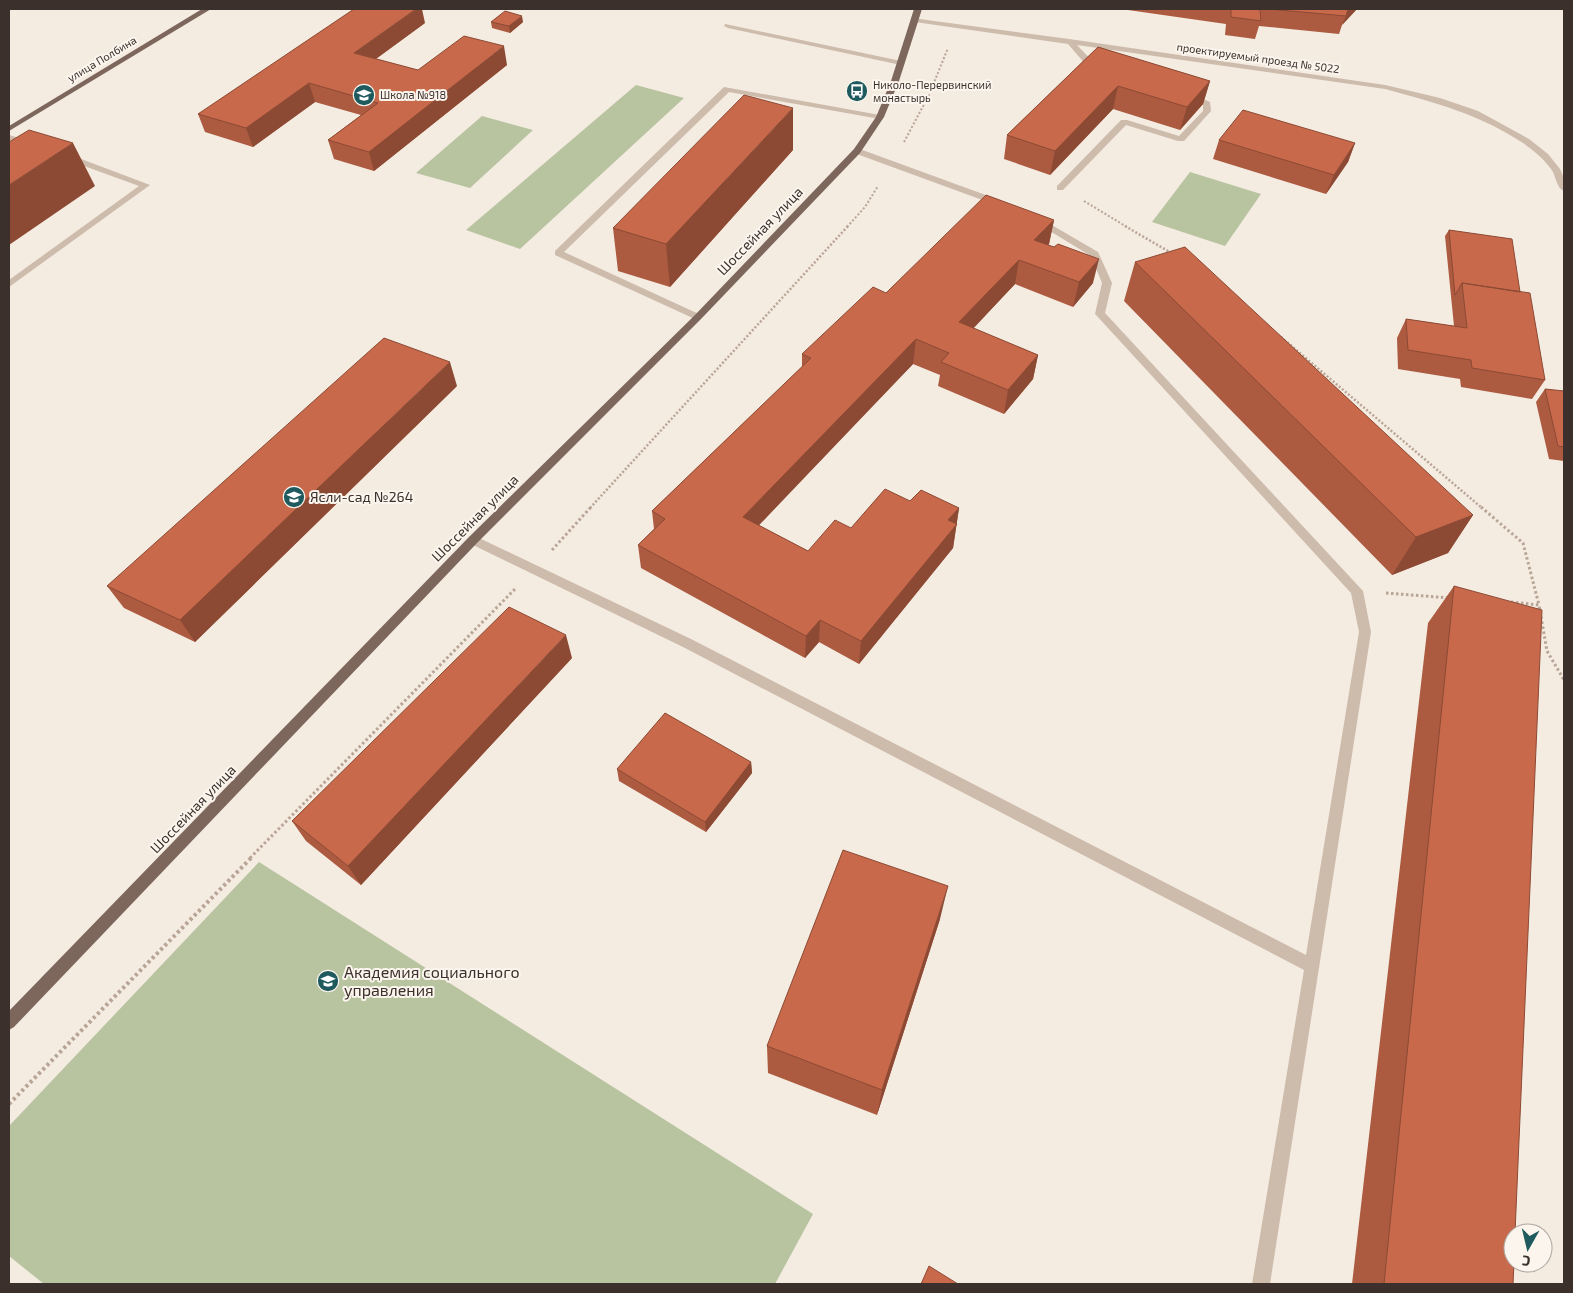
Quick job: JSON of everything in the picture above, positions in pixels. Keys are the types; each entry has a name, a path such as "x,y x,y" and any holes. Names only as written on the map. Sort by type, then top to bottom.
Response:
{"main road":[{"name":"улица Полбина","path":"9,129 207,9"},
{"name":"Шоссейная улица","path":"9,1022 473,540 698,317 857,151 880,117 901,63 917,14"}],"street":[{"name":"проектируемый проезд № 5022","path":"917,14 956,25 1385,88 1437,100 1475,113 1526,141 1545,156 1556,169 1564,188"},
{"path":"728,26 901,63"},
{"path":"1069,41 1090,64 1108,70"},
{"path":"698,317 558,253 727,90 880,117"},
{"path":"1060,188 1124,122 1181,139 1206,110 1207,104 1202,100 1183,94"},
{"path":"9,137 41,148"},
{"path":"857,151 1009,207"},
{"path":"9,284 146,185 58,154"},
{"path":"1027,214 1095,254 1107,283 1100,314 1357,591 1365,632 1261,1284"},
{"path":"473,540 687,643 1312,966"}],"path":[{"path":"9,1104 534,569 865,207 892,164 929,96 956,25"},
{"path":"1060,188 1179,257"},
{"path":"1280,336 1523,543 1539,604 1547,651 1564,680"},
{"path":"1357,591 1453,598"},
{"path":"1510,602 1539,604"}],"green space":[{"path":"636,85 684,98 520,249 466,230"},
{"path":"482,116 533,130 470,188 416,173"},
{"path":"1190,172 1261,194 1225,246 1152,222"},
{"name":"Академия социального управления","path":"259,862 813,1214 775,1284 44,1284 9,1256 9,1126"}],"building":[{"path":"354,9 416,9 354,53 418,70 464,36 504,46 369,152 328,140 378,103 309,83 246,128 198,114"},
{"path":"1231,9 1260,9 1261,21 1231,17"},
{"path":"1268,9 1348,9 1346,16"},
{"path":"505,11 522,16 509,26 491,22"},
{"path":"1098,47 1210,81 1187,107 1118,86 1055,151 1007,135"},
{"path":"744,95 793,108 666,244 613,228"},
{"path":"1243,110 1355,143 1334,175 1219,140"},
{"path":"29,130 73,143 9,185 9,142"},
{"path":"986,195 1054,220 1034,240 1054,247 1058,244 1099,259 1079,282 1019,260 959,322 1038,355 1008,390 941,362 949,353 916,339 743,517 808,551 835,520 851,528 885,489 910,501 921,490 959,508 948,520 957,524 861,641 820,620 806,636 638,545 665,519 652,511 811,358 802,354 873,287 886,293"},
{"path":"1449,230 1512,239 1520,292 1462,283 1455,295"},
{"path":"1185,247 1473,515 1416,537 1135,262"},
{"path":"1462,283 1530,293 1545,380 1472,368 1471,360 1408,350 1406,319 1467,328"},
{"path":"384,338 450,362 180,620 107,586"},
{"path":"1545,389 1564,391 1564,447 1558,446"},
{"path":"1454,586 1542,610 1515,1223 1503,1223 1503,1273 1514,1273 1513,1284 1384,1284"},
{"path":"509,607 566,635 348,866 292,821"},
{"path":"665,713 751,762 705,822 617,769"},
{"path":"843,850 948,886 882,1090 767,1046"},
{"path":"929,1266 958,1284 921,1284"}],"place":[{"name":"Николо-Перервинский монастырь","path":"857,91"},
{"name":"Школа №918","path":"364,95"},
{"name":"Ясли-сад №264","path":"294,497"},
{"name":"Академия социального управления","path":"328,981"}]}
